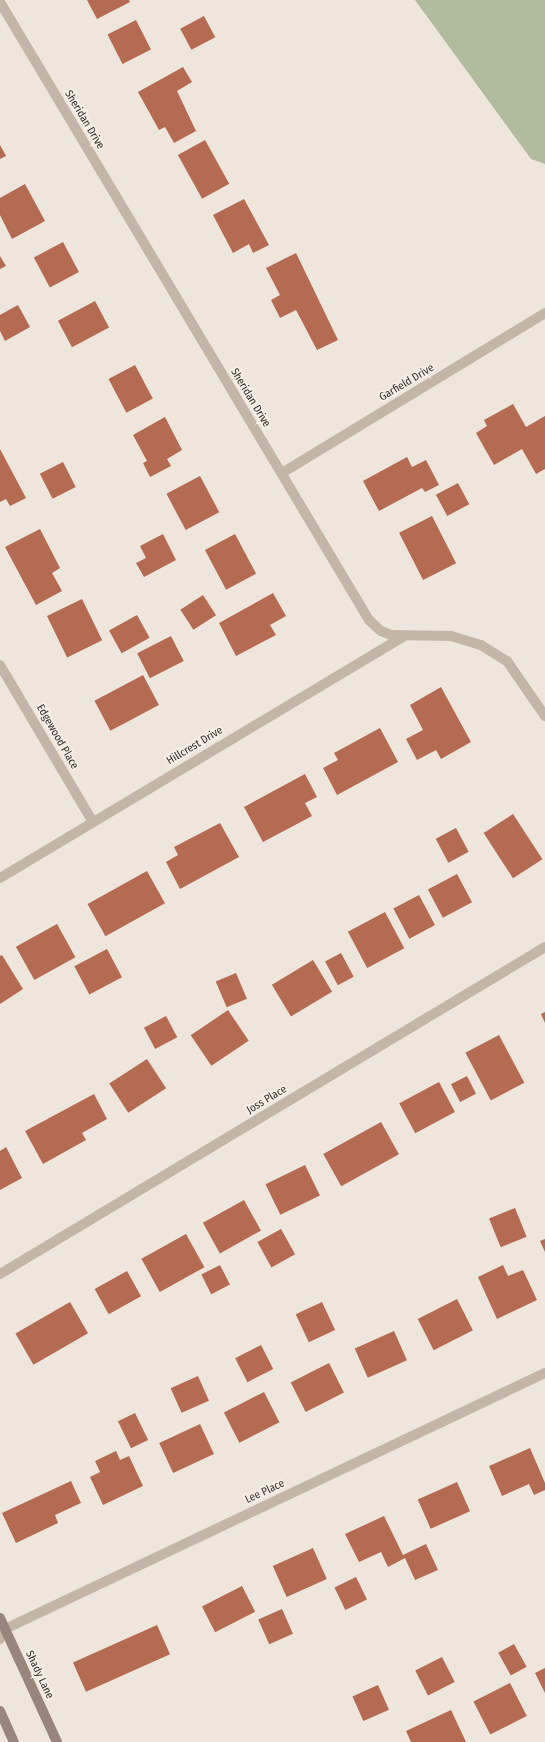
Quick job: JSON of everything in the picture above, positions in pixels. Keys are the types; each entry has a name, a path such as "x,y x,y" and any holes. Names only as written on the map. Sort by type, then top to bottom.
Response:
{"street":[{"name":"Sheridan Drive","path":"0,2 369,620 381,631 404,636 451,636 481,645 507,660 545,716"},
{"name":"Garfield Drive","path":"282,473 545,313"},
{"name":"Hillcrest Drive","path":"0,878 404,636"},
{"name":"Edgewood Place","path":"0,665 93,822"},
{"name":"Joss Place","path":"0,1274 545,947"},
{"name":"Lee Place","path":"5,1629 545,1373"},
{"name":"Shady Lane","path":"0,1618 57,1742"},
{"path":"0,1639 5,1629"},
{"path":"0,1711 14,1742"}],"green space":[{"path":"415,0 545,0 545,164 531,159"}],"building":[{"path":"87,0 129,0 130,2 97,19"},
{"path":"204,16 215,37 191,50 180,29"},
{"path":"136,20 151,49 122,64 107,35"},
{"path":"183,67 192,82 177,91 196,131 174,143 165,127 159,130 138,92"},
{"path":"205,140 229,184 202,199 178,155"},
{"path":"0,145 6,156 0,159"},
{"path":"25,184 45,221 12,239 0,215 0,198"},
{"path":"244,199 269,245 253,253 249,244 233,253 213,215"},
{"path":"63,242 79,272 50,288 34,257"},
{"path":"296,253 338,340 317,350 296,310 280,318 271,300 280,295 266,268"},
{"path":"0,256 6,266 0,269"},
{"path":"95,301 109,327 72,347 58,321"},
{"path":"18,305 30,327 5,341 0,331 0,315"},
{"path":"135,365 153,399 126,413 109,379"},
{"path":"513,404 526,427 545,416 545,469 536,474 522,449 494,465 476,433 487,426 484,420"},
{"path":"165,417 182,450 167,459 171,466 150,477 143,463 147,461 133,435"},
{"path":"0,449 26,498 10,506 6,499 0,502"},
{"path":"407,457 412,467 426,460 439,485 425,492 422,488 379,511 363,481"},
{"path":"63,462 76,487 53,499 40,474"},
{"path":"200,476 219,512 186,530 166,494"},
{"path":"458,483 469,504 447,516 436,495"},
{"path":"432,516 456,563 423,580 399,533"},
{"path":"40,529 60,568 52,573 62,591 36,605 5,547"},
{"path":"163,534 176,560 144,577 136,563 146,558 140,546"},
{"path":"235,534 256,574 226,590 205,550"},
{"path":"273,593 286,616 270,625 276,635 236,656 219,623"},
{"path":"203,595 216,615 193,630 180,610"},
{"path":"82,599 102,640 67,657 47,616"},
{"path":"137,615 150,638 122,653 109,631"},
{"path":"171,636 184,661 150,678 137,653"},
{"path":"143,675 159,705 110,731 94,701"},
{"path":"441,687 471,742 441,759 436,750 417,760 406,739 423,730 410,705"},
{"path":"380,728 398,762 337,795 323,768 338,760 334,753"},
{"path":"305,774 317,797 305,803 312,816 263,842 244,807"},
{"path":"513,814 542,859 513,878 484,833"},
{"path":"220,823 239,857 180,889 166,862 178,855 174,847"},
{"path":"456,828 469,852 448,863 436,839"},
{"path":"147,871 165,903 105,936 88,904"},
{"path":"457,874 472,902 443,918 428,889"},
{"path":"419,895 435,925 409,939 393,909"},
{"path":"385,912 404,948 367,968 348,932"},
{"path":"57,924 75,957 34,980 16,947"},
{"path":"107,949 122,977 89,995 74,966"},
{"path":"341,953 354,977 338,985 325,961"},
{"path":"2,955 23,989 0,1004 0,956"},
{"path":"313,960 332,992 291,1016 272,985"},
{"path":"236,973 247,999 227,1007 216,982"},
{"path":"228,1010 249,1041 211,1066 191,1035"},
{"path":"545,1012 545,1023 541,1014"},
{"path":"166,1016 177,1037 155,1049 144,1028"},
{"path":"499,1035 524,1083 491,1101 465,1053"},
{"path":"147,1059 166,1088 128,1113 109,1084"},
{"path":"467,1076 476,1094 460,1102 451,1084"},
{"path":"439,1082 455,1112 415,1133 399,1103"},
{"path":"94,1094 107,1119 82,1133 86,1140 43,1164 25,1131"},
{"path":"381,1122 399,1154 341,1186 323,1154"},
{"path":"6,1147 22,1178 0,1190 0,1151"},
{"path":"305,1165 320,1196 280,1215 265,1184"},
{"path":"244,1200 261,1231 220,1253 203,1223"},
{"path":"515,1208 527,1237 501,1247 489,1218"},
{"path":"281,1229 295,1254 271,1267 257,1242"},
{"path":"186,1234 204,1267 160,1292 141,1259"},
{"path":"545,1239 545,1252 540,1241"},
{"path":"220,1265 230,1285 211,1294 201,1275"},
{"path":"503,1265 508,1276 523,1270 537,1300 497,1319 478,1277"},
{"path":"127,1271 141,1296 109,1314 95,1289"},
{"path":"457,1299 473,1330 434,1350 418,1319"},
{"path":"70,1302 88,1333 33,1365 15,1334"},
{"path":"322,1302 335,1330 309,1342 296,1314"},
{"path":"394,1331 407,1360 368,1378 355,1348"},
{"path":"261,1345 273,1369 247,1382 235,1358"},
{"path":"329,1363 344,1392 306,1412 291,1383"},
{"path":"198,1376 209,1401 182,1413 171,1388"},
{"path":"264,1392 279,1422 239,1443 224,1412"},
{"path":"135,1413 148,1440 131,1448 118,1421"},
{"path":"200,1424 214,1454 173,1473 159,1443"},
{"path":"530,1448 545,1483 545,1490 534,1495 529,1484 502,1496 489,1466"},
{"path":"116,1451 120,1460 129,1456 143,1486 103,1505 90,1477 100,1472 95,1461"},
{"path":"71,1481 81,1503 55,1515 58,1523 16,1543 2,1513"},
{"path":"457,1482 470,1511 431,1529 418,1499"},
{"path":"384,1516 403,1555 426,1544 438,1570 415,1580 405,1558 388,1567 381,1552 359,1562 345,1534"},
{"path":"313,1548 327,1579 287,1597 273,1566"},
{"path":"356,1577 367,1599 345,1610 334,1588"},
{"path":"242,1586 255,1612 215,1632 202,1606"},
{"path":"282,1609 293,1634 269,1644 258,1620"},
{"path":"157,1625 170,1654 86,1692 73,1662"},
{"path":"514,1644 527,1667 511,1675 498,1653"},
{"path":"442,1657 455,1682 428,1696 415,1671"},
{"path":"545,1668 545,1693 535,1673"},
{"path":"510,1683 527,1716 490,1735 473,1702"},
{"path":"378,1685 389,1710 363,1721 352,1696"},
{"path":"451,1710 466,1742 411,1742 406,1731"}]}
